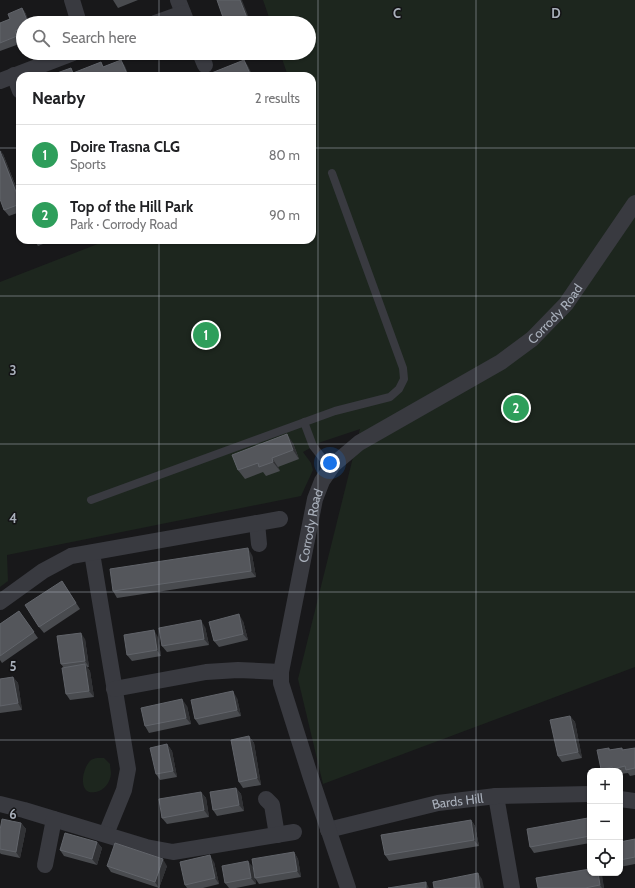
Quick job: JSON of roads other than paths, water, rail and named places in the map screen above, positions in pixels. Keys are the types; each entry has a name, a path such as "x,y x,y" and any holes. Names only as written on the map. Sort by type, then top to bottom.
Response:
{"street":[{"path":"72,0 77,16"},
{"path":"173,16 183,12"},
{"path":"23,72 55,60"},
{"path":"7,78 16,87"},
{"name":"Corrody Road","path":"348,888 310,778 281,683 281,672 315,499 322,482 333,465 359,443 501,362 532,339 566,304 635,203"},
{"path":"0,602 44,571 71,556 280,519"},
{"path":"257,523 259,544"},
{"path":"92,552 128,769 124,790 106,834"},
{"path":"114,689 206,672 238,670 281,672"},
{"name":"Bards Hill","path":"328,830 438,804 496,796 587,794"},
{"path":"496,796 512,888"},
{"path":"266,799 272,806 277,835"},
{"path":"623,799 635,801"},
{"path":"0,804 146,847 173,852 294,832"},
{"path":"45,865 54,819"}],"lane":[{"path":"91,500 304,422 390,397 399,389 404,379 403,368 332,173"},
{"path":"304,422 314,446 331,468"}],"place":[{"name":"Doire Trasna CLG","path":"206,335"},
{"name":"Top of the Hill Park","path":"516,408"}]}
